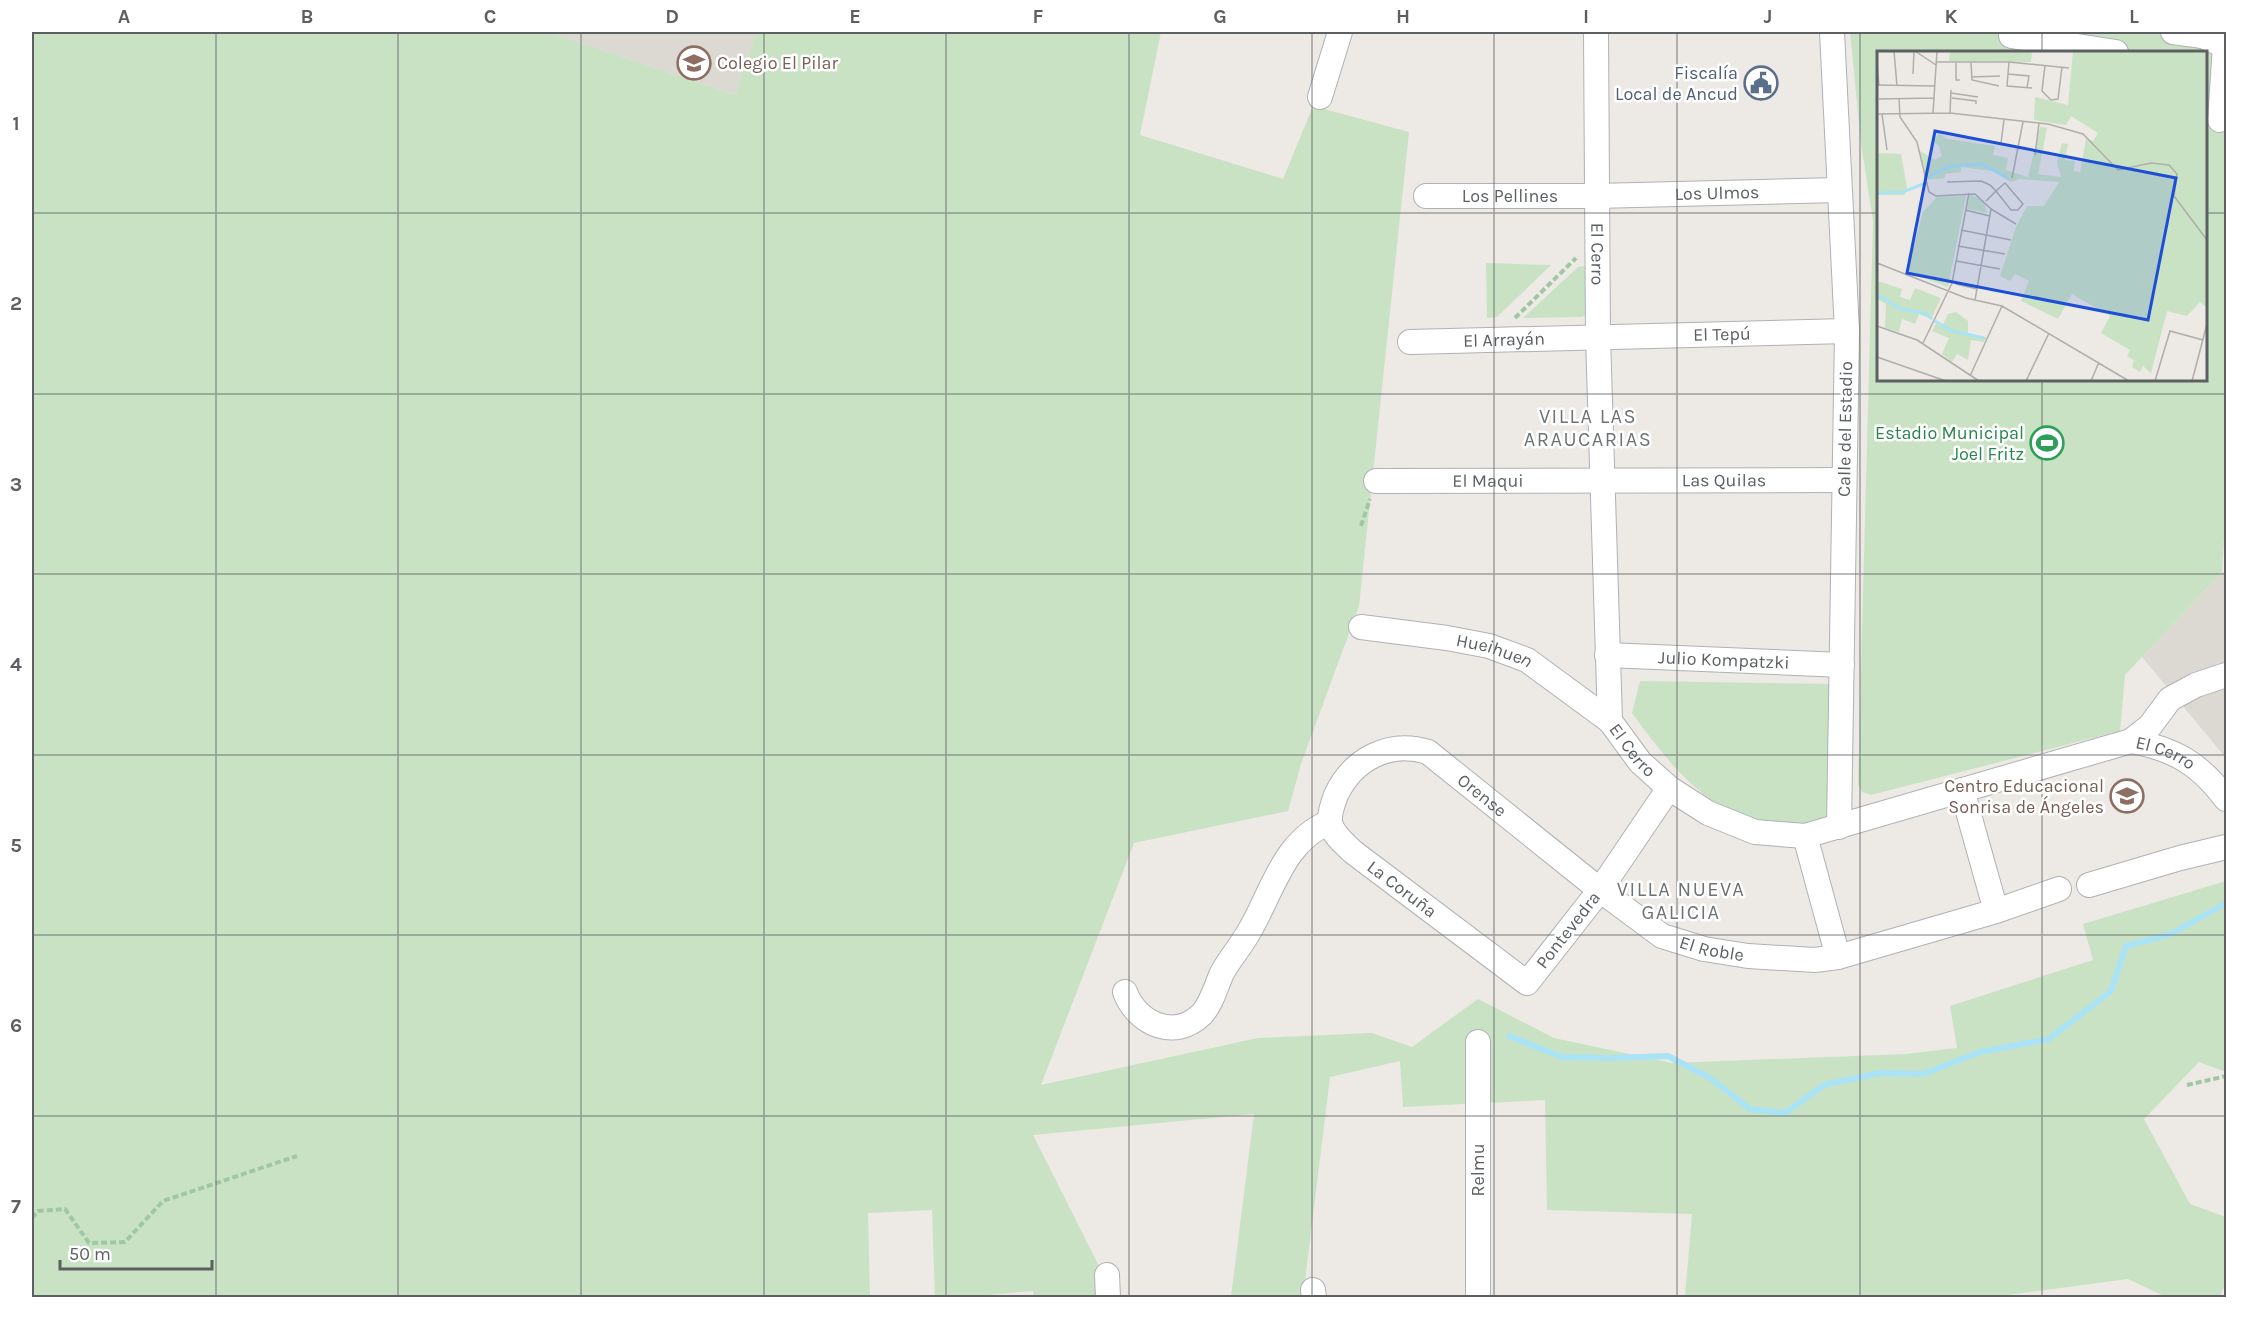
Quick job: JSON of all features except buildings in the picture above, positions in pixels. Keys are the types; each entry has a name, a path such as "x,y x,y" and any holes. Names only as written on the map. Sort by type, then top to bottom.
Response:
{"street":[{"path":"1320,97 1340,32"},
{"name":"El Cerro","path":"1596,32 1595,196 1610,722 1640,762 1669,789 1708,813 1755,832 1805,836 2132,741 2158,746 2182,758 2206,776 2226,799"},
{"name":"Calle del Estadio","path":"1832,32 1847,331 1839,827"},
{"path":"2011,32 2011,36 2109,51"},
{"path":"2173,32 2225,46 2220,120"},
{"name":"Los Ulmos","path":"1595,196 1839,190"},
{"name":"Los Pellines","path":"1426,196 1595,196"},
{"name":"El Tepú","path":"1598,337 1847,331"},
{"name":"El Arrayán","path":"1410,342 1598,337"},
{"name":"Las Quilas","path":"1602,481 1844,480"},
{"name":"El Maqui","path":"1376,481 1602,481"},
{"name":"Hueihuen","path":"1360,627 1447,638 1488,646 1527,660 1610,722"},
{"name":"Julio Kompatzki","path":"1607,656 1842,665"},
{"path":"2132,741 2150,726 2170,699 2196,685 2226,675"},
{"name":"Orense","path":"1330,822 1334,799 1352,769 1366,759 1388,752 1407,748 1428,752 1600,890"},
{"name":"Pontevedra","path":"1527,983 1600,890 1669,789"},
{"path":"1962,790 1996,911"},
{"path":"1125,992 1135,1011 1153,1024 1164,1027 1184,1025 1201,1015 1223,971 1250,931 1295,847 1311,831 1330,822"},
{"name":"La Coruña","path":"1330,822 1333,830 1353,852 1527,983"},
{"path":"1805,836 1838,957"},
{"path":"2089,885 2180,858 2226,848"},
{"name":"El Roble","path":"1600,890 1662,936 1683,944 1748,957 1815,960 1838,957 1996,911 2059,889"},
{"name":"Relmu","path":"1478,1042 1478,1298"}],"path":[{"path":"1494,340 1574,258 1597,251"},
{"path":"1361,526 1376,481"},
{"path":"2187,1085 2226,1076"},
{"path":"32,1207 38,1211 65,1209 89,1243 125,1242 163,1201 297,1156"},
{"path":"32,1218 38,1211"}],"shaded area":[{"name":"Colegio El Pilar","path":"549,32 756,32 735,95"},
{"path":"2222,572 2226,573 2226,758 2142,657"}],"green space":[{"path":"32,32 549,32 735,95 756,32 1161,32 1140,135 1283,179 1313,106 1409,132 1359,606 1301,764 1288,811 1134,843 1041,1085 1258,1038 1372,1033 1412,1047 1478,999 1554,1038 1672,1063 1906,1054 1957,1048 1950,1006 2093,960 2083,924 2226,881 2226,1072 2199,1062 2144,1119 2190,1204 2226,1217 2226,1281 2220,1297 2166,1297 2128,1279 1985,1298 1685,1297 1692,1214 1547,1210 1545,1100 1403,1107 1400,1061 1330,1077 1303,1297 1231,1297 1254,1114 1033,1135 1099,1266 1097,1297 1034,1297 1033,1291 967,1297 935,1297 932,1210 868,1213 870,1297 32,1297"},
{"name":"Estadio Municipal Joel Fritz","path":"1850,32 2226,32 2226,506 2222,572 2125,675 2120,731 1871,795 1862,792 1858,783 1873,221 1861,143"},
{"path":"1486,263 1551,265 1497,317 1487,318"},
{"path":"1593,264 1590,314 1581,317 1523,318 1578,267"},
{"path":"1640,681 1830,684 1830,818 1802,824 1762,823 1732,812 1714,802 1698,790 1670,762 1632,713"}],"waterway":[{"path":"1509,1036 1562,1057 1668,1056 1710,1078 1750,1109 1785,1113 1824,1085 1879,1073 1923,1074 1980,1052 2049,1039 2111,991 2126,946 2171,934 2226,903"}],"place":[{"name":"Colegio El Pilar","path":"694,63"},
{"name":"Fiscalía Local de Ancud","path":"1761,83"},
{"name":"Estadio Municipal Joel Fritz","path":"2047,443"},
{"name":"Centro Educacional Sonrisa de Ángeles","path":"2127,796"}],"district":[{"name":"VILLA LAS ARAUCARIAS","path":"1588,428"},
{"name":"VILLA NUEVA GALICIA","path":"1681,900"}]}
